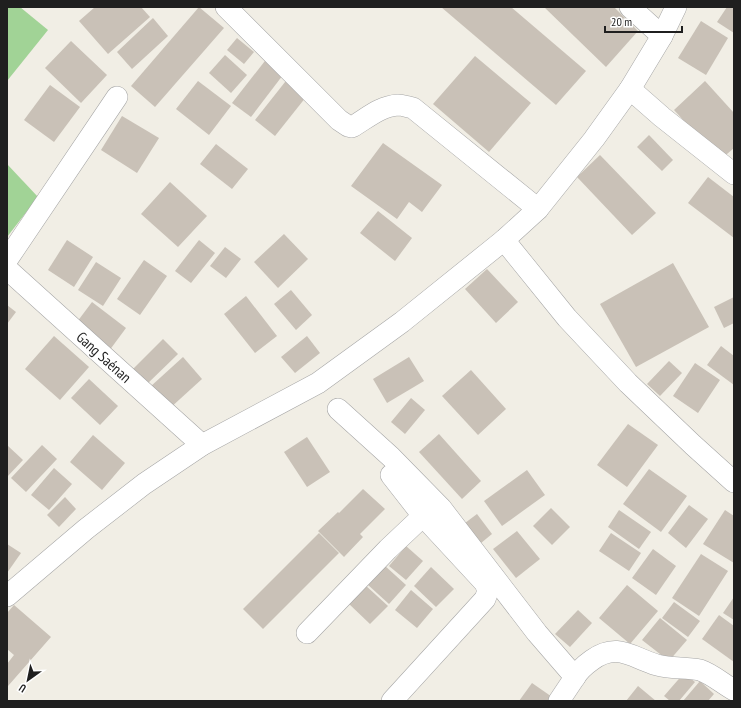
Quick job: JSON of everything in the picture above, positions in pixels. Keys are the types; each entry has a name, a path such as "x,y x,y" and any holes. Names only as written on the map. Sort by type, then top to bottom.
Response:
{"street":[{"path":"226,7 339,120 348,126 352,127 362,122 376,111 397,105 413,108 538,209"},
{"path":"630,7 662,36"},
{"path":"7,596 86,529 144,484 202,446 318,383 402,322 504,240 538,209 594,139 630,89 662,36 676,7"},
{"path":"630,89 662,117 734,174"},
{"path":"7,260 117,97"},
{"path":"504,240 567,318 623,377 693,445 734,482"},
{"name":"Gang Saénan","path":"7,269 202,446"},
{"path":"318,383 354,432 424,516 485,583 488,591 486,599 392,701"},
{"path":"338,409 391,457 441,508 537,633 575,677"},
{"path":"307,633 388,549 424,516"},
{"path":"559,701 580,669 604,652 614,651 626,653 659,665 699,670 734,690"}],"green space":[{"path":"7,7 20,7 48,30 7,81"},
{"path":"7,164 38,197 7,237"}],"building":[{"path":"95,7 141,7 150,17 108,54 79,21"},
{"path":"199,7 224,28 155,107 131,86"},
{"path":"441,7 511,7 586,71 556,105"},
{"path":"544,7 614,7 638,31 606,67"},
{"path":"727,7 734,7 734,33 717,22"},
{"path":"153,18 168,36 132,69 117,52"},
{"path":"701,21 728,38 706,75 678,58"},
{"path":"237,38 254,52 244,64 227,50"},
{"path":"71,41 107,75 81,103 45,68"},
{"path":"225,55 247,75 231,93 209,73"},
{"path":"475,56 531,103 489,152 433,104"},
{"path":"268,57 286,71 251,117 232,103"},
{"path":"289,77 310,92 275,136 255,120"},
{"path":"198,81 231,106 209,135 176,109"},
{"path":"705,81 734,113 734,148 720,160 674,110"},
{"path":"50,85 80,107 54,142 24,120"},
{"path":"122,116 159,138 137,173 101,150"},
{"path":"649,135 673,160 662,171 637,147"},
{"path":"383,143 442,185 422,212 409,202 397,219 351,186"},
{"path":"216,144 248,169 232,189 200,164"},
{"path":"600,155 656,213 632,235 577,177"},
{"path":"708,177 734,197 734,238 688,203"},
{"path":"170,182 207,216 178,247 141,214"},
{"path":"378,211 412,238 395,261 360,233"},
{"path":"284,234 308,259 278,288 254,262"},
{"path":"67,240 93,257 74,287 48,270"},
{"path":"199,240 215,253 191,283 175,271"},
{"path":"225,247 241,259 226,278 210,266"},
{"path":"144,260 167,276 140,315 117,299"},
{"path":"96,262 121,278 103,306 78,290"},
{"path":"673,263 709,327 636,367 600,304"},
{"path":"487,269 518,302 496,323 465,289"},
{"path":"291,290 312,315 296,330 274,304"},
{"path":"246,296 277,336 255,353 224,314"},
{"path":"734,297 734,323 724,328 714,307"},
{"path":"92,302 126,328 109,351 74,326"},
{"path":"7,305 16,312 7,324"},
{"path":"54,336 89,367 60,400 25,369"},
{"path":"307,336 320,353 295,373 281,357"},
{"path":"163,339 178,354 145,386 131,371"},
{"path":"721,346 734,356 734,385 707,365"},
{"path":"183,357 202,379 169,409 150,387"},
{"path":"409,357 424,381 387,403 373,379"},
{"path":"669,361 682,373 660,396 647,384"},
{"path":"695,363 720,380 698,413 673,396"},
{"path":"471,370 506,409 478,435 442,396"},
{"path":"89,379 118,406 100,425 71,398"},
{"path":"411,398 425,410 405,434 391,422"},
{"path":"628,424 658,445 627,487 597,465"},
{"path":"439,434 481,481 462,499 419,452"},
{"path":"93,435 125,463 102,490 70,462"},
{"path":"307,437 330,472 307,487 284,452"},
{"path":"7,445 23,460 7,477"},
{"path":"42,445 57,459 26,492 11,478"},
{"path":"54,468 72,484 49,510 31,495"},
{"path":"649,469 687,496 661,532 623,504"},
{"path":"527,470 545,495 502,526 484,501"},
{"path":"363,489 385,509 360,534 363,537 344,557 318,531"},
{"path":"65,497 76,509 59,527 47,515"},
{"path":"689,505 708,519 686,548 668,533"},
{"path":"551,508 570,527 552,545 533,526"},
{"path":"619,510 651,532 639,549 608,527"},
{"path":"725,510 734,516 734,563 703,544"},
{"path":"477,514 492,534 481,543 465,523"},
{"path":"517,531 540,559 516,578 493,549"},
{"path":"319,533 339,553 263,629 243,609"},
{"path":"611,533 641,553 629,571 599,551"},
{"path":"7,544 21,553 7,573"},
{"path":"406,546 423,561 406,580 389,566"},
{"path":"653,549 676,566 656,595 632,578"},
{"path":"701,554 728,571 699,616 672,598"},
{"path":"384,565 406,585 389,604 367,584"},
{"path":"431,567 454,589 436,607 414,586"},
{"path":"364,584 388,606 370,624 347,602"},
{"path":"627,585 658,611 630,644 599,618"},
{"path":"411,590 433,609 417,628 395,610"},
{"path":"734,597 734,620 723,613"},
{"path":"674,602 700,621 688,637 662,618"},
{"path":"14,605 51,637 8,686 7,664 14,655 7,649 7,613"},
{"path":"578,610 592,623 570,647 555,634"},
{"path":"719,615 734,626 734,662 702,639"},
{"path":"660,618 687,640 669,661 642,640"},
{"path":"684,673 695,682 679,701 670,701 664,696"},
{"path":"700,681 714,694 708,701 683,701"},
{"path":"532,683 555,699 554,701 519,701"},
{"path":"638,686 656,701 626,701"}]}
